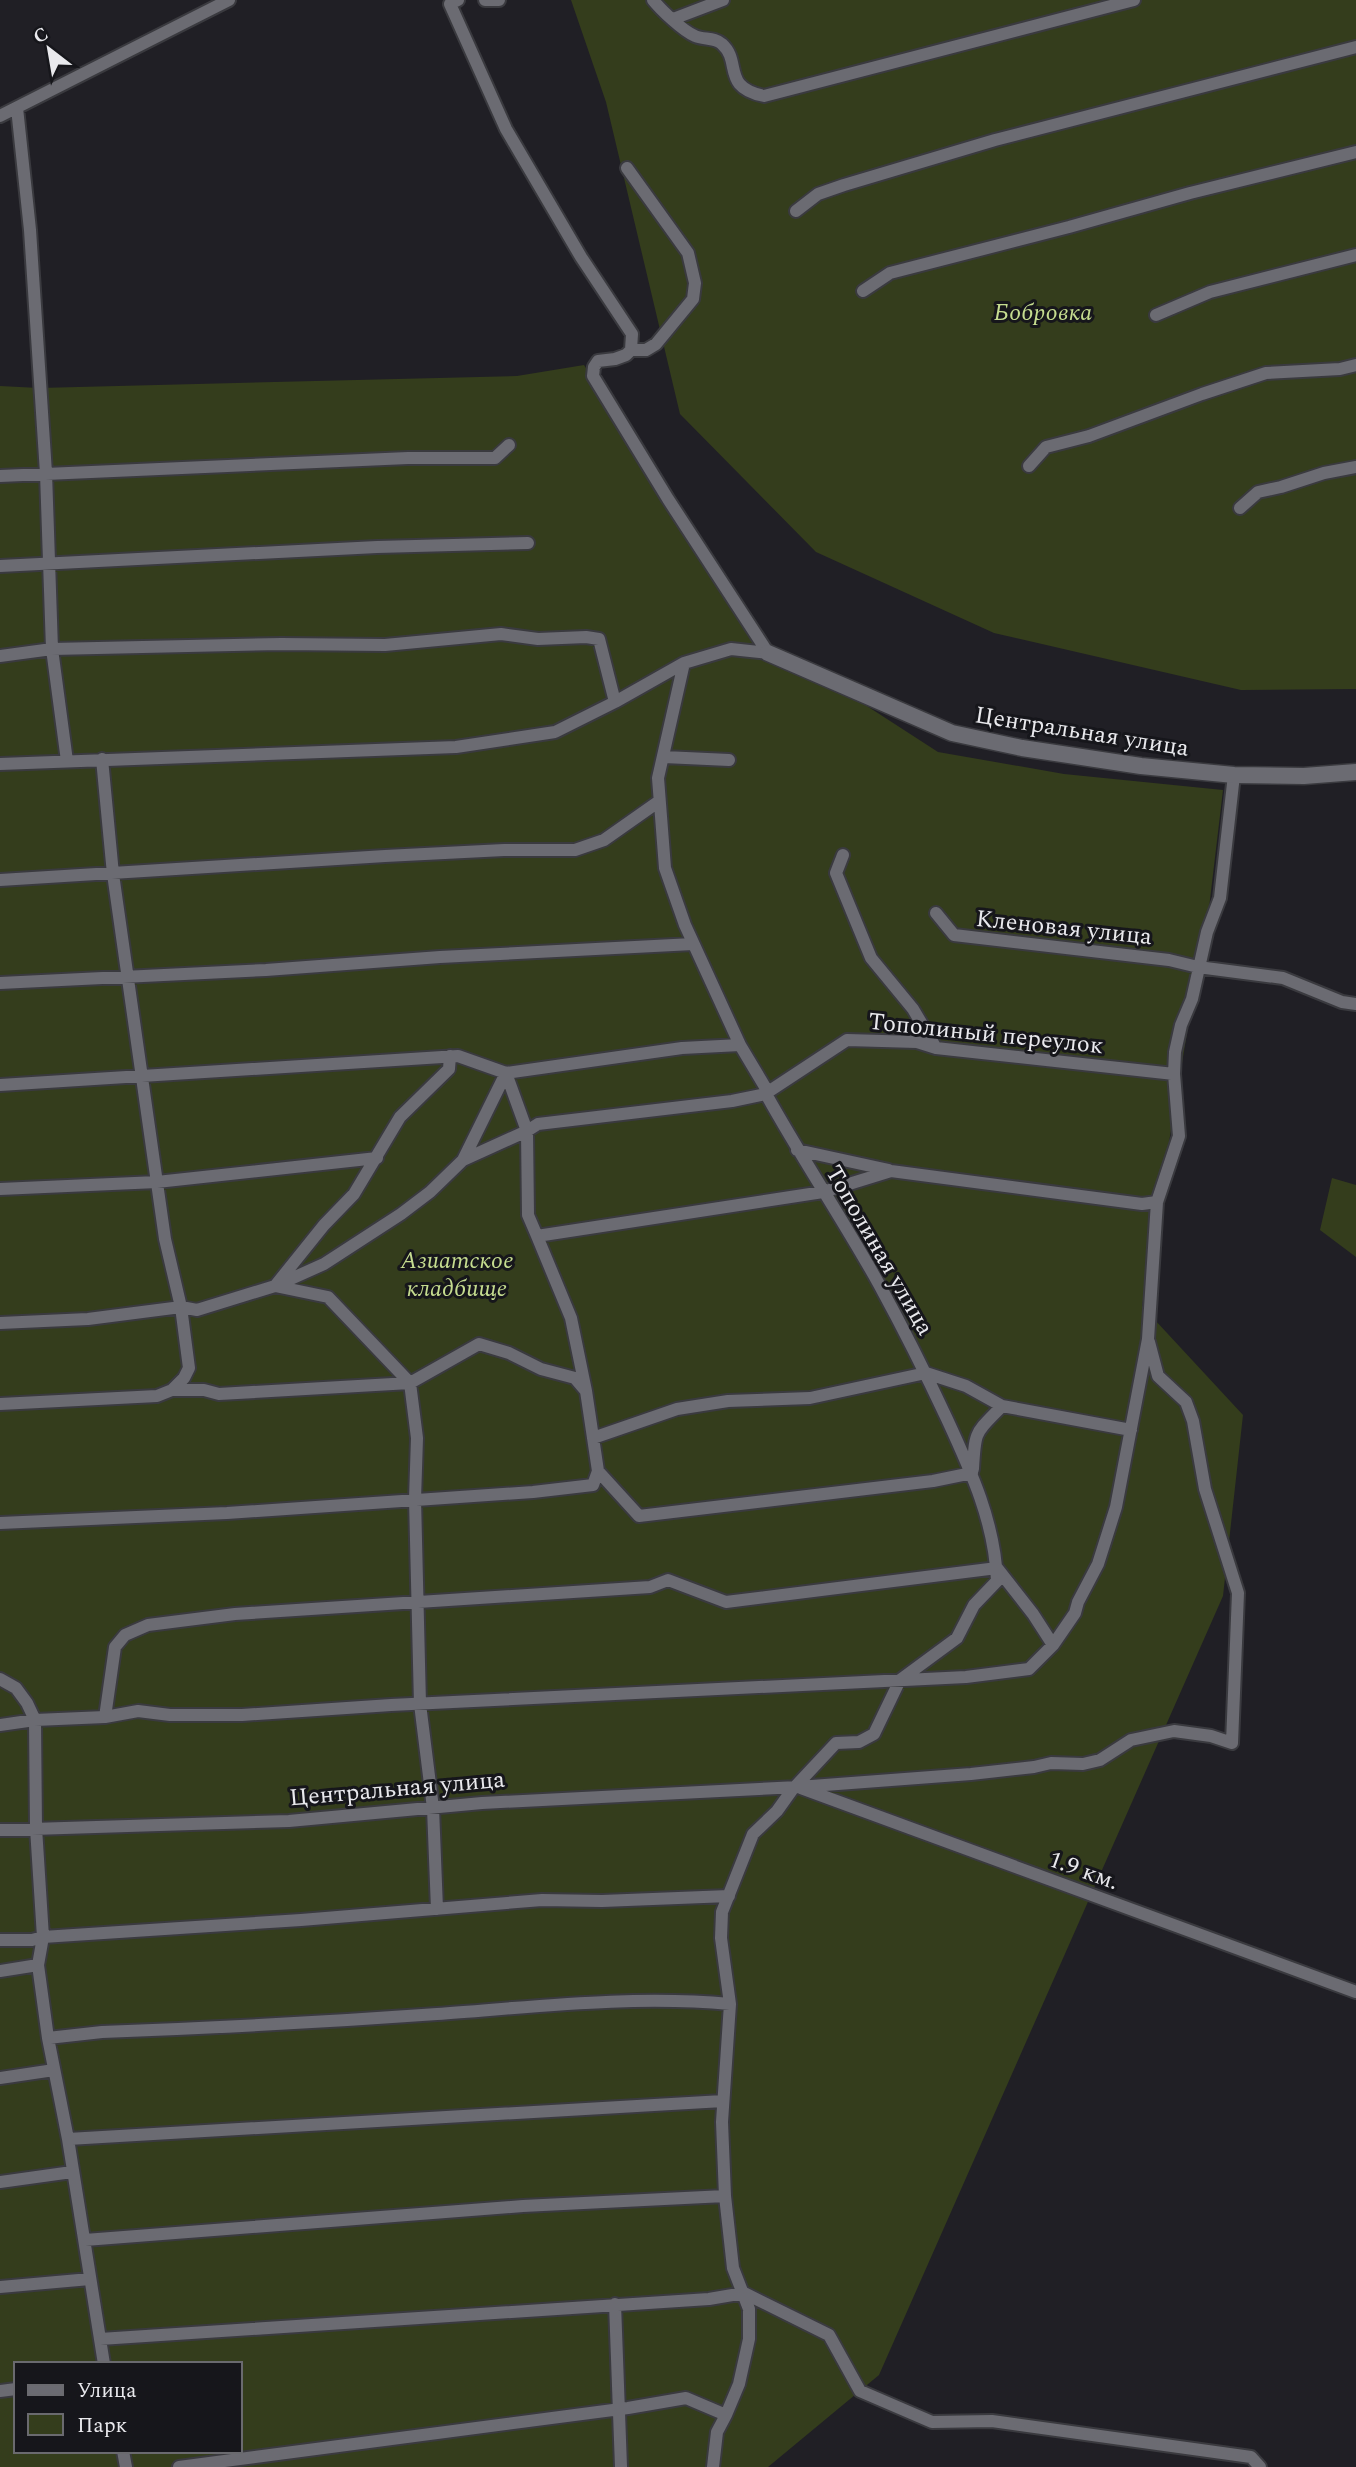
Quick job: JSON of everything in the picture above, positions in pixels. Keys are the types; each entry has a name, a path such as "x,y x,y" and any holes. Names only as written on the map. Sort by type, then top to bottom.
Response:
{"street":[{"path":"0,116 229,0"},
{"path":"458,0 450,4 502,120 581,257 632,334 631,349 626,355 598,361 593,376 668,499 768,653"},
{"path":"485,0 499,0"},
{"path":"653,0 694,36 722,44 741,86 750,93 764,96 1134,0"},
{"path":"673,19 723,0"},
{"path":"796,211 818,194 995,140 1356,47"},
{"path":"17,108 30,230 46,473 52,649 67,761"},
{"path":"863,291 890,273 1189,193 1356,152"},
{"path":"627,168 688,253 695,283 693,299 656,344 646,351 631,349"},
{"path":"1156,315 1210,292 1356,255"},
{"path":"1029,466 1046,447 1089,436 1266,373 1340,369 1356,365"},
{"path":"0,476 408,458 495,458 509,444"},
{"path":"1240,508 1258,492 1356,467"},
{"path":"0,566 363,548 528,543"},
{"path":"0,656 52,649 281,644 385,645 500,634 538,639 586,637 599,639 615,702"},
{"path":"0,764 456,747 555,732 684,663 731,649 768,653"},
{"name":"Центральная улица","path":"768,653 952,733 1084,758 1234,775 1304,776 1356,772"},
{"name":"Тополиная улица","path":"684,663 658,778 665,868 693,944 740,1045 797,1150 880,1285 926,1373 972,1473 990,1527 997,1568"},
{"path":"664,757 729,760"},
{"path":"102,759 113,873 165,1239 181,1307 189,1368 204,1390"},
{"path":"0,1725 35,1720 105,1717 138,1711 170,1715 242,1715 966,1678 1030,1669 1054,1646 1075,1613 1098,1564 1116,1507 1148,1339 1157,1202 1180,1136 1174,1074 1181,1025 1192,999 1207,932 1220,898 1234,775"},
{"path":"0,880 491,850 575,850 604,840 658,802"},
{"path":"843,855 836,873 871,958 913,1009 936,1048"},
{"name":"Кленовая улица","path":"936,913 954,936 1169,960 1198,967 1283,978 1342,1002 1356,1004"},
{"path":"0,983 693,944"},
{"name":"Тополиный переулок","path":"767,1093 847,1040 918,1042 936,1048 1174,1074"},
{"path":"0,1086 450,1056 458,1056 506,1073 682,1048 740,1045"},
{"path":"275,1286 324,1225 354,1194 400,1117 449,1069 450,1056"},
{"path":"0,1523 227,1513 533,1492 593,1485 598,1471 586,1391 570,1318 528,1215 527,1131 506,1073"},
{"path":"0,1323 88,1319 181,1307 197,1310 275,1286 324,1264 401,1214 430,1192 463,1160 506,1073"},
{"path":"463,1160 538,1124 732,1101 767,1093"},
{"path":"797,1150 891,1171 1142,1204 1157,1202"},
{"path":"0,1189 158,1182 376,1158"},
{"path":"537,1236 823,1192 891,1171"},
{"path":"275,1286 328,1297 410,1383 417,1438 415,1499 421,1704 433,1808 437,1909"},
{"name":"Центральная улица","path":"0,1830 289,1821 433,1808 971,1774 1051,1763 1083,1764 1100,1760 1131,1740 1174,1731 1211,1736 1232,1743 1238,1592 1205,1489 1193,1421 1186,1402 1158,1376 1148,1339"},
{"path":"0,1404 156,1396 172,1390 204,1390 219,1394 410,1383 479,1344 509,1353 541,1369 575,1378 586,1391"},
{"path":"172,1390 184,1378 189,1368"},
{"path":"593,1437 677,1409 728,1401 810,1398 926,1373 966,1386 1002,1406 1130,1430"},
{"path":"598,1471 639,1516 933,1481 972,1473 978,1431 1002,1406"},
{"path":"997,1568 1054,1646"},
{"path":"105,1717 114,1647 125,1635 148,1625 232,1615 650,1587 668,1580 726,1602 997,1568"},
{"path":"713,2467 717,2432 739,2384 749,2339 749,2309 733,2267 724,2196 723,2101 730,2004 721,1938 722,1912 753,1834 836,1743 859,1742 874,1734 900,1680 957,1638 975,1605 997,1581 997,1568"},
{"path":"0,1679 16,1688 35,1720 36,1828 43,1937 38,1965 104,2362"},
{"name":"1.9 км.","path":"798,1787 1356,1992"},
{"path":"0,1940 32,1940 43,1937 301,1920 542,1900 729,1896"},
{"path":"0,1971 38,1965"},
{"path":"48,2038 102,2032 538,2006 676,2000 730,2004"},
{"path":"0,2078 54,2070"},
{"path":"68,2139 723,2101"},
{"path":"0,2182 72,2172"},
{"path":"85,2240 416,2217 523,2206 724,2196"},
{"path":"0,2287 90,2279"},
{"path":"100,2339 709,2299 744,2293 829,2335 860,2391 932,2422 992,2421 1133,2440 1251,2457 1259,2467"},
{"path":"615,2304 621,2467"},
{"path":"179,2467 686,2398 726,2415"}],"green space":[{"name":"Бобровка","path":"571,0 1356,0 1356,689 1241,690 994,633 816,552 680,414 606,102"},
{"name":"Азиатское кладбище","path":"584,365 768,653 853,697 938,752 1064,774 1223,790 1209,908 1142,1306 1243,1415 1223,1596 879,2375 768,2467 0,2467 0,386 39,388 517,376"},
{"path":"1332,1178 1356,1185 1356,1257 1320,1230"}]}
